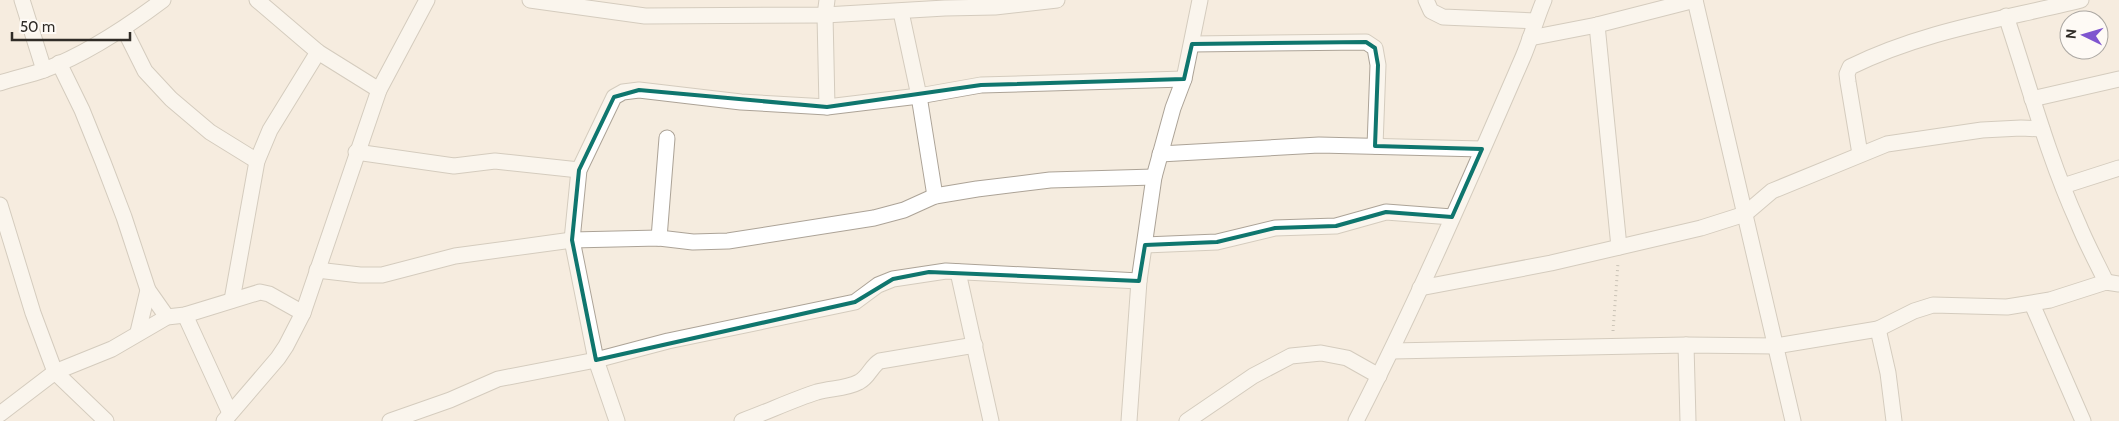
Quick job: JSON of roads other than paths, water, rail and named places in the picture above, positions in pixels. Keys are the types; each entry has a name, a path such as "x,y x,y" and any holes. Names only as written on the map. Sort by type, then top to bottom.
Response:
{"street":[{"path":"22,0 44,70"},
{"path":"0,83 44,70 59,63 124,29 163,0"},
{"path":"257,0 318,52 378,90"},
{"path":"185,315 227,417 278,358 303,312 378,90 427,0"},
{"path":"530,0 645,16 826,8 901,12 945,8 995,7 1057,0"},
{"path":"1129,421 1139,281 1154,177 1184,79 1200,0"},
{"path":"1426,0 1431,11 1443,17 1535,21"},
{"path":"1356,421 1392,351 1452,217 1530,38 1544,0"},
{"path":"1530,38 1597,25 1695,0 1793,421"},
{"path":"1860,154 1847,74 1850,67 1876,54 1947,30 2081,0"},
{"path":"826,8 827,107"},
{"path":"901,12 935,196"},
{"path":"1392,351 1776,346 1878,329 1914,311 1933,305 2008,307 2032,304 2113,283 2078,224 2042,129 2006,16"},
{"path":"1597,25 1619,247"},
{"path":"124,29 145,71 171,99 210,132 257,161"},
{"path":"1192,44 1366,42 1375,48 1378,65 1375,146"},
{"path":"232,300 257,161 270,130 318,52"},
{"path":"59,63 82,110 103,162 148,290 167,317"},
{"path":"617,421 596,360 572,240 579,170 614,97 623,92 638,90 742,102 827,107 918,96 981,84 1184,79"},
{"path":"2032,99 2119,79"},
{"path":"1420,288 1551,263 1701,228 1745,214 1772,191 1886,144 1982,130 2042,129"},
{"path":"659,238 667,138"},
{"path":"1160,154 1319,145 1482,149"},
{"path":"356,152 454,166 495,161 579,170"},
{"path":"2063,186 2119,168"},
{"path":"317,270 360,275 382,275 455,256 572,240 659,238 693,242 728,241 874,218 904,210 935,196 1050,180 1154,177"},
{"path":"0,205 33,313 54,372 106,421"},
{"path":"1145,245 1217,242 1275,228 1336,226 1386,212 1452,217"},
{"path":"390,421 450,400 498,379 596,360 668,341 855,302 878,286 893,279 929,272 1139,281"},
{"path":"958,272 991,421"},
{"path":"138,332 148,290"},
{"path":"0,414 54,372 112,349 138,332 167,317 185,315 260,292 269,294 303,312"},
{"path":"2032,304 2083,421"},
{"path":"1878,329 1888,373 1894,421"},
{"path":"742,421 773,416 818,392 860,382 869,374 874,364 880,361 975,345"},
{"path":"1686,346 1688,421"},
{"path":"1187,421 1252,376 1291,356 1321,353 1347,358 1379,376"}]}
